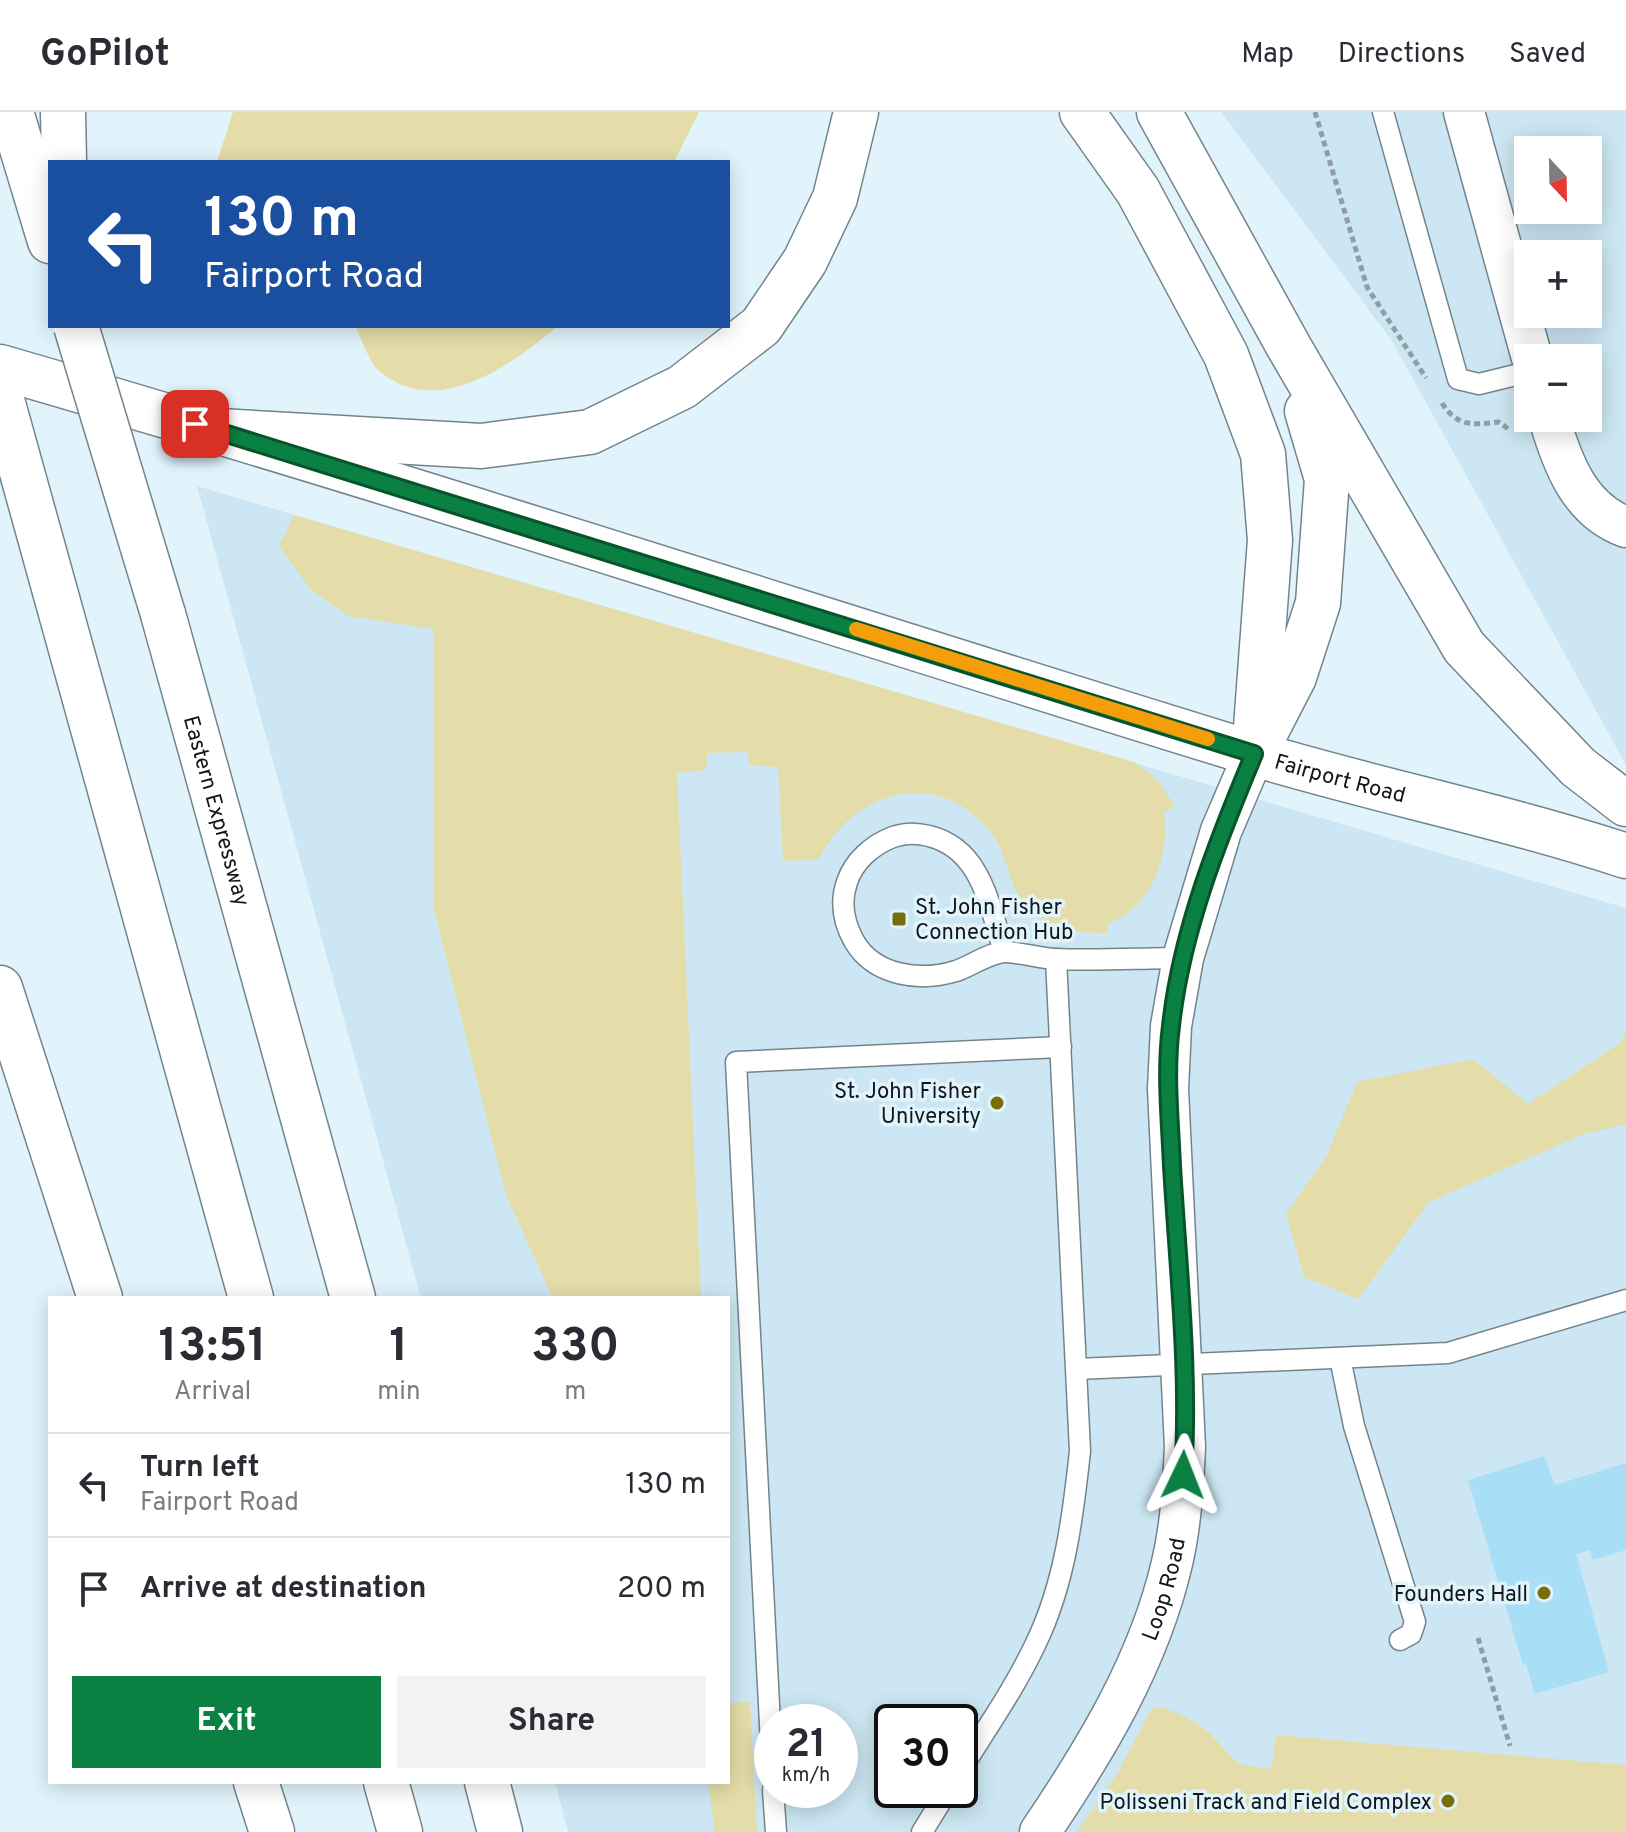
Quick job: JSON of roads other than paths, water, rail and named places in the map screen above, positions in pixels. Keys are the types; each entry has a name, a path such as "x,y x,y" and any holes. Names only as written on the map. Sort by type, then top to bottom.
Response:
{"main road":[{"path":"11,112 48,234"},
{"path":"63,112 64,160"},
{"path":"220,431 481,446 590,432 682,387 761,326 805,261 835,198 856,112"},
{"path":"1082,112 1138,191 1226,355 1263,454 1270,540 1254,754"},
{"path":"1159,112 1289,347 1464,647 1578,767 1626,804"},
{"name":"Eastern Expressway","path":"77,328 163,614 352,1296"},
{"path":"1254,754 1294,677 1318,603 1327,479 1289,347"},
{"name":"Fairport Road","path":"0,367 220,431 1254,754 1561,835 1626,856"},
{"path":"0,393 250,1296"},
{"path":"0,988 99,1296"},
{"path":"257,1784 272,1832"},
{"path":"387,1784 400,1832"},
{"path":"488,1784 500,1832"}],"street":[{"path":"1464,112 1528,344"},
{"path":"1554,432 1564,463 1581,495 1609,521 1626,527"},
{"name":"Loop Road","path":"1040,1832 1108,1727 1151,1630 1172,1563 1182,1503 1185,1447 1168,1089 1171,1026 1183,958 1221,831 1254,754"}],"lane":[{"path":"1383,112 1458,379 1479,384 1514,375"},
{"path":"1004,951 977,870 963,852 943,840 920,834 897,836 875,845 858,862 847,882 843,906 847,929 859,950 876,965 898,974 922,976 954,972 1004,951 1056,959 1183,958"},
{"path":"978,1741 1031,1654 1060,1578 1073,1517 1080,1451 1056,959"},
{"path":"769,1704 736,1062 1061,1047"},
{"path":"1077,1369 1448,1353 1626,1300"},
{"path":"1340,1358 1347,1403 1415,1622 1411,1634 1400,1640"},
{"path":"774,1808 776,1832"},
{"path":"922,1832 937,1808"}],"place":[{"name":"St. John Fisher Connection Hub","path":"899,919"},
{"name":"St. John Fisher University","path":"997,1103"},
{"name":"Founders Hall","path":"1544,1593"},
{"name":"Polisseni Track and Field Complex","path":"1448,1801"}]}
